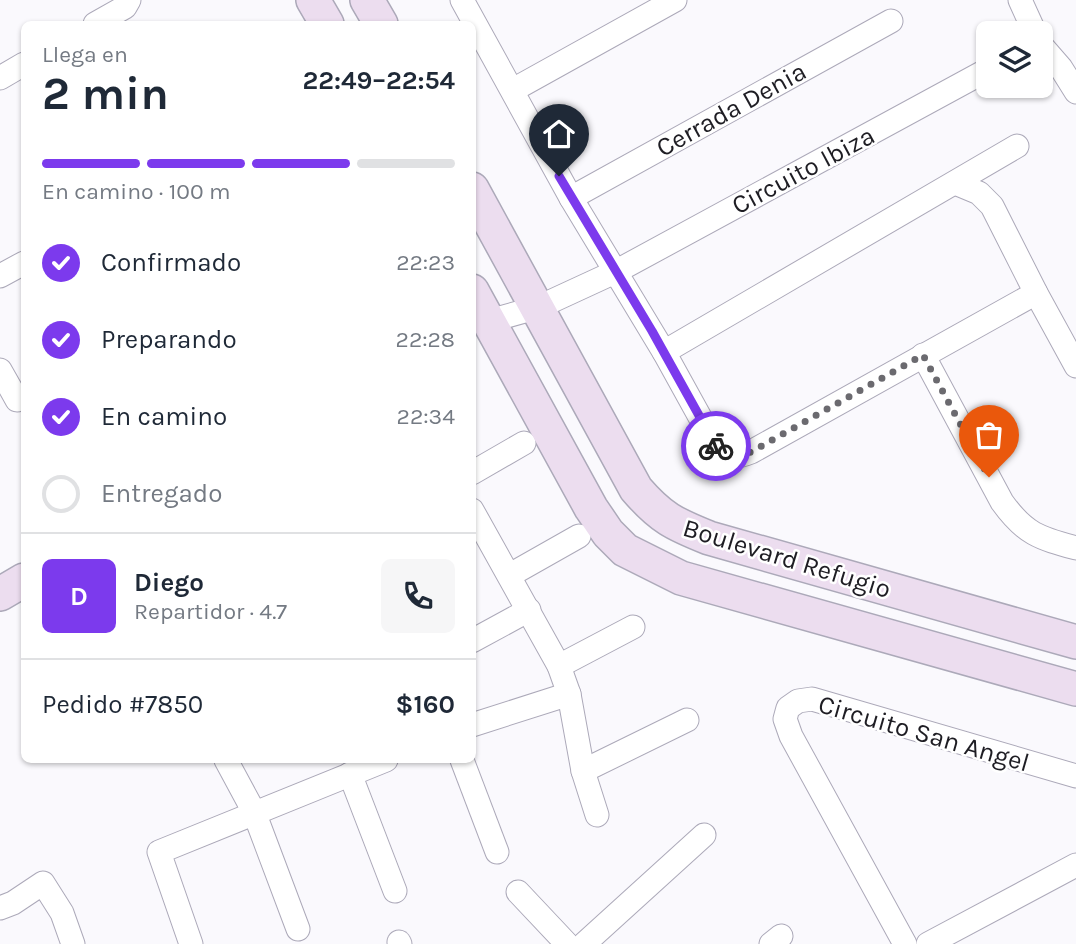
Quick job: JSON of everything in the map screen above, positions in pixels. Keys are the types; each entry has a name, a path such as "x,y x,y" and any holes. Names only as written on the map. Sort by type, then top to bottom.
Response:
{"street":[{"path":"100,21 125,7 129,0"},
{"path":"313,0 325,21"},
{"path":"367,0 379,21"},
{"path":"462,0 474,21"},
{"path":"513,90 675,0"},
{"path":"1020,0 1030,21"},
{"name":"Cerrada Denia","path":"571,198 891,22"},
{"path":"476,25 571,198 617,271 717,448 727,456 738,457 751,452 1035,293"},
{"path":"1053,53 1069,63 1076,92"},
{"path":"0,78 21,66"},
{"name":"Circuito Ibiza","path":"481,326 538,307 617,271 976,76"},
{"path":"664,352 1017,146"},
{"path":"955,183 979,193 992,206 1035,293 1076,366"},
{"name":"Boulevard Refugio","path":"476,196 636,489 653,509 670,523 709,538 1076,642"},
{"path":"0,276 21,265"},
{"name":"Boulevard Refugio","path":"476,307 481,326 591,508 608,533 625,551 681,578 1076,689"},
{"path":"923,355 1002,502 1016,521 1044,539 1076,548"},
{"path":"0,370 14,402"},
{"path":"476,471 524,443"},
{"path":"476,519 559,666 569,694 583,771 597,815"},
{"path":"510,575 579,536"},
{"path":"0,594 21,582"},
{"path":"476,639 529,610"},
{"path":"559,666 632,627"},
{"path":"476,720 569,694"},
{"name":"Circuito San Angel","path":"905,944 791,736 785,719 788,708 798,701 813,699 1076,776"},
{"path":"583,771 687,720"},
{"path":"228,763 254,812 298,929"},
{"path":"463,763 496,852"},
{"path":"191,944 159,852 366,765 395,891"},
{"path":"584,944 704,835"},
{"path":"928,944 1076,865"},
{"path":"0,908 13,903 43,883 62,914 73,944"},
{"path":"519,892 567,944"}],"way so far":[{"path":"716,446 727,456 738,457 751,452 923,355 989,477"}],"route":[{"path":"559,176 652,331 716,446"}]}
